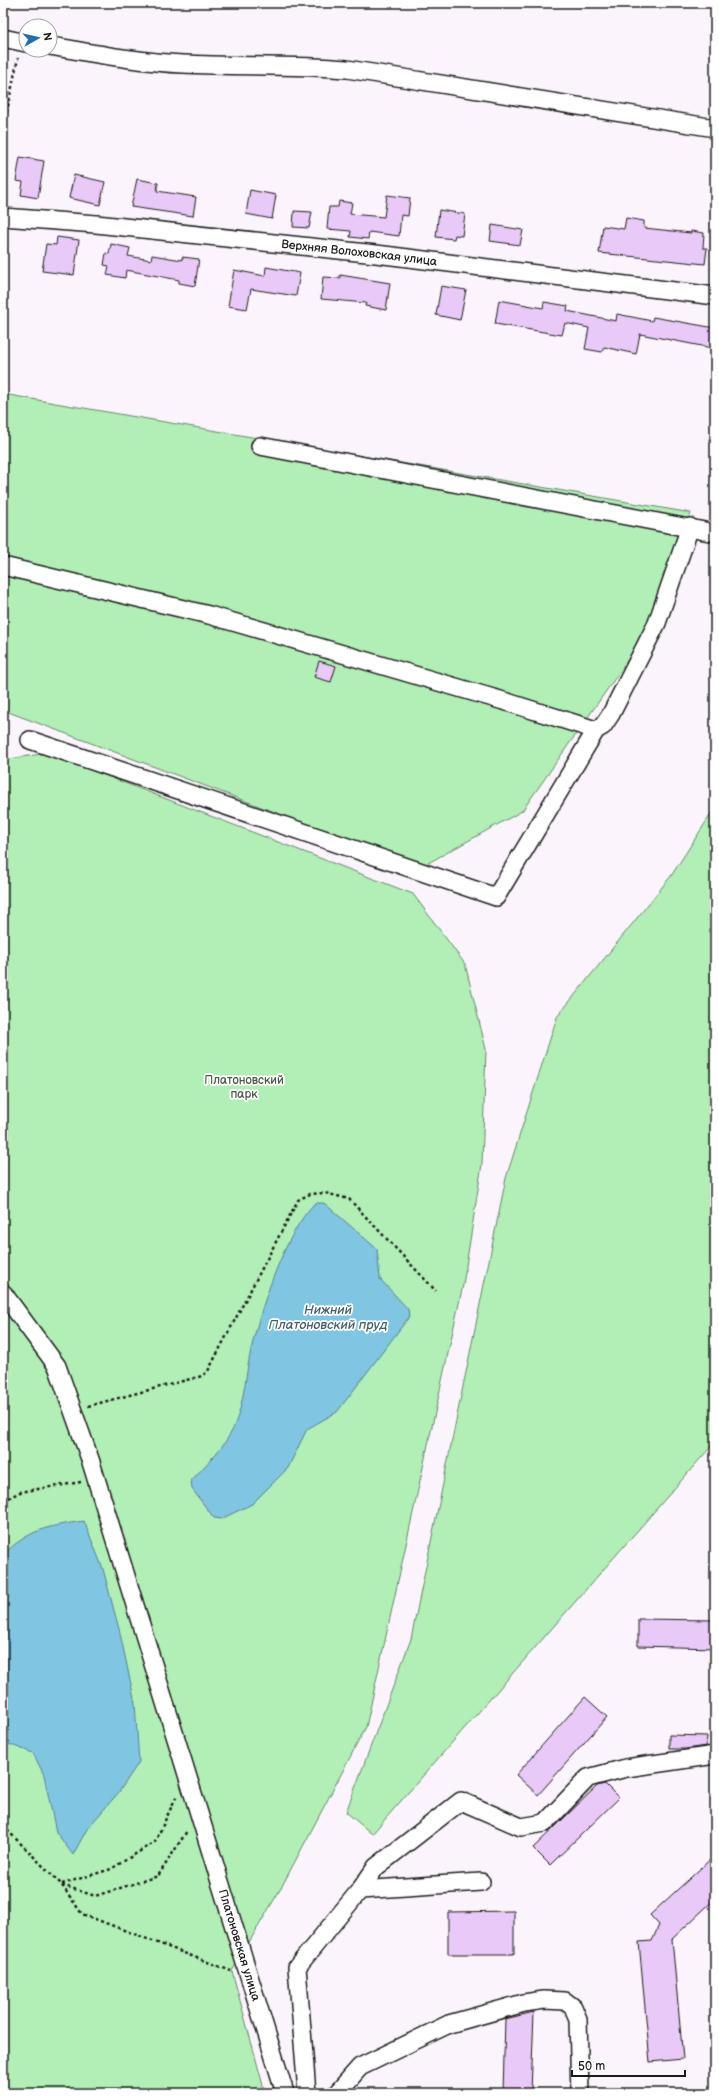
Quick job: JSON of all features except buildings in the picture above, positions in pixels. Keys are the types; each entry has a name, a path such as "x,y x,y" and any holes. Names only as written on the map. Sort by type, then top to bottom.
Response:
{"street":[{"path":"3,38 18,41"},
{"path":"58,47 149,61 183,64 288,65 347,69 715,128"},
{"name":"Верхняя Волоховская улица","path":"3,217 96,224 368,254 715,296"},
{"path":"260,446 715,532"},
{"path":"30,740 496,897 596,730 603,726 611,714 657,623 690,527"},
{"path":"3,566 209,615 500,699 596,730"},
{"name":"Платоновская улица","path":"3,1293 57,1366 73,1410 95,1474 186,1794 285,2093"},
{"path":"307,2093 297,1967 360,1890 376,1867 461,1801 521,1828 545,1823 588,1778 626,1768 715,1755"},
{"path":"360,1890 481,1882"},
{"path":"337,2093 360,2067 449,2024 524,2003 544,2000 565,2001 573,2007 578,2019 580,2093"}],"path":[{"path":"3,130 20,58"},
{"path":"73,1410 202,1376 208,1371 298,1200 310,1194 325,1193 349,1200 436,1291"},
{"path":"4,1500 20,1492 86,1481"},
{"path":"61,1884 111,1869 156,1842 186,1794"},
{"path":"3,1826 61,1884 82,1914 232,1971"},
{"path":"61,1884 95,1896 158,1876 190,1827"}],"green space":[{"path":"3,394 691,513 644,637 522,811 421,867 3,710"},
{"name":"Платоновский парк","path":"47,753 413,894 465,964 486,1049 482,1164 463,1285 366,1727 281,1888 232,1971 265,2093 3,2093 3,760"},
{"path":"715,808 715,1442 372,1834 346,1812 411,1639 506,1178 557,1017 671,876"}],"water":[{"name":"Нижний Платоновский пруд","path":"315,1203 324,1203 377,1249 380,1279 408,1309 409,1317 337,1412 307,1429 288,1468 252,1504 221,1519 214,1518 192,1489 191,1481 216,1454 232,1432 238,1416 259,1318 274,1274 293,1233"},
{"path":"84,1521 103,1569 120,1633 135,1703 139,1762 119,1792 87,1829 73,1855 56,1832 44,1775 33,1753 3,1742 3,1555 22,1539 40,1530"}]}
